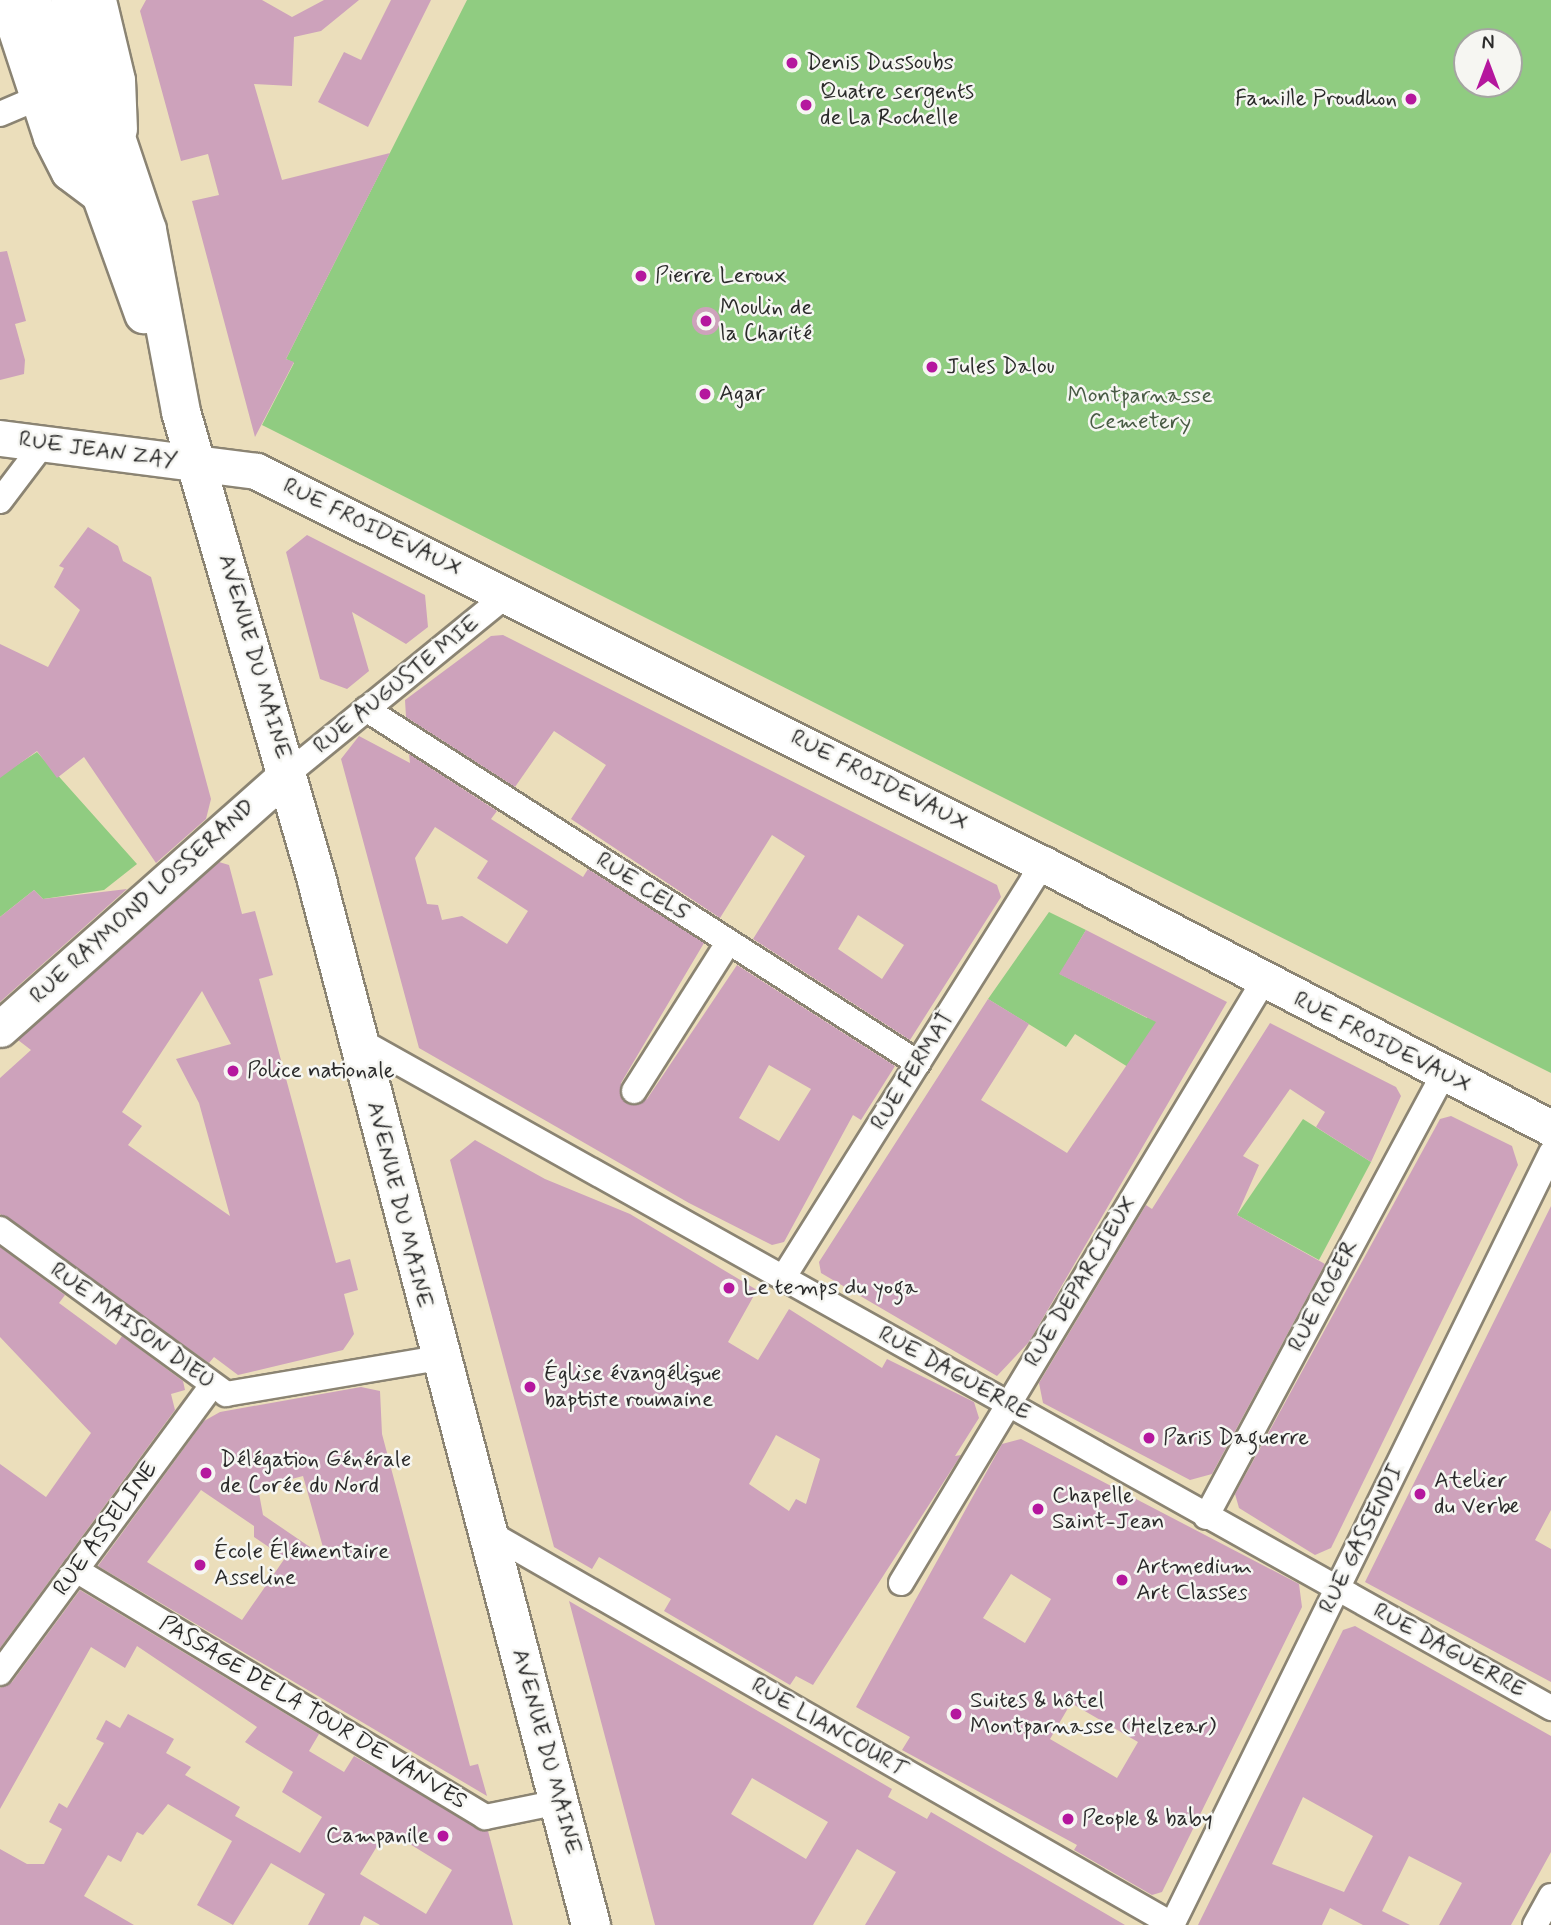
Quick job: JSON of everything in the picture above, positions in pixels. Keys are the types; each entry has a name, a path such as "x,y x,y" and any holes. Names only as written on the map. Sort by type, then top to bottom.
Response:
{"main road":[{"path":"6,0 35,99 69,172 99,195"},
{"name":"AVENUE DU MAINE","path":"31,0 99,195 179,405"},
{"name":"AVENUE DU MAINE","path":"69,0 147,230 179,405 286,775 438,1358 591,1925"},
{"name":"AVENUE DU MAINE","path":"107,9 117,80 120,154"},
{"name":"RUE JEAN ZAY","path":"0,438 195,464"},
{"name":"RUE FROIDEVAUX","path":"195,464 256,471 508,594 1042,864 1263,982 1551,1128"},
{"name":"RUE RAYMOND LOSSERAND","path":"0,1029 286,775"}],"street":[{"path":"0,114 35,99"},
{"path":"0,501 44,443"},
{"name":"RUE AUGUSTE MIE","path":"286,775 508,594"},
{"name":"RUE CELS","path":"366,709 918,1063"},
{"name":"RUE FERMAT","path":"783,1278 1042,864"},
{"path":"634,1091 729,943"},
{"name":"RUE DEPARCIEUX","path":"901,1583 1263,982"},
{"name":"RUE DAGUERRE","path":"357,1039 1551,1708"},
{"name":"RUE ROGER","path":"1206,1517 1443,1075"},
{"name":"RUE GASSENDI","path":"1172,1925 1551,1153"},
{"name":"RUE MAISON DIEU","path":"0,1229 226,1394 438,1358"},
{"name":"RUE ASSELINE","path":"0,1673 212,1385"},
{"name":"RUE LIANCOURT","path":"486,1531 1172,1925"},
{"name":"PASSAGE DE LA TOUR DE VANVES","path":"76,1570 485,1817 559,1802"},
{"path":"1535,1925 1551,1896"}],"green space":[{"name":"Montparnasse Cemetery","path":"467,0 1551,0 1551,1073 262,425 294,363 286,359"},
{"path":"37,752 137,864 104,890 43,899 34,890 0,917 0,776"},
{"path":"1049,912 1086,930 1060,974 1147,1018 1150,1012 1161,1017 1128,1067 1075,1034 1066,1047 988,999"},
{"path":"1303,1119 1371,1162 1319,1260 1237,1215"}],"building":[{"path":"146,0 262,0 292,17 324,0 359,0 321,31 294,37 292,86 254,84 282,180 390,153 286,359 294,362 255,437 192,201 219,195 208,154 181,161 140,11"},
{"path":"391,0 431,0 368,127 318,102 344,52 361,60"},
{"path":"7,251 26,321 15,324 25,360 24,374 0,380 0,252"},
{"name":"Moulin de la Charité","path":"706,307 716,311 720,321 716,331 706,335 696,331 692,321 696,311"},
{"path":"88,527 118,546 123,561 151,577 211,799 206,819 156,863 84,757 57,778 37,751 0,778 0,644 48,667 80,610 54,587 64,568 59,566"},
{"path":"307,535 425,595 428,627 406,644 352,612 369,671 347,689 320,679 286,552"},
{"path":"503,635 997,885 1001,897 910,1040 753,939 805,856 772,835 720,918 571,819 606,765 554,731 515,787 406,717 405,700 491,636","holes":["858,915 904,945 882,979 838,949"]},
{"path":"359,736 410,763 409,754 497,811 491,819 583,877 588,869 704,943 621,1083 627,1104 647,1099 737,965 895,1066 861,1120 853,1115 784,1242 772,1245 689,1203 419,1048 341,759","holes":["435,827 488,861 477,878 528,911 507,944 462,916 442,920 438,905 427,904 415,858","769,1065 811,1089 779,1141 739,1118"]},
{"path":"219,862 229,865 242,914 255,911 273,975 259,979 336,1263 350,1259 358,1290 344,1294 354,1334 343,1350 238,1375 214,1357 209,1363 0,1214 0,1078 31,1050 18,1040","holes":["202,991 231,1044 176,1059 199,1103 230,1216 128,1145 142,1126 122,1112"]},
{"path":"127,889 0,1002 0,917 34,890 43,899"},
{"path":"1086,930 1227,1002 1029,1342 997,1376 821,1273 819,1262 988,999 1029,1024 981,1100 1067,1153 1156,1022 1059,974"},
{"path":"1270,1023 1396,1087 1401,1096 1371,1162 1316,1127 1325,1112 1290,1089 1243,1156 1259,1165 1237,1215 1325,1264 1212,1474 1190,1480 1043,1403 1039,1383 1146,1205 1152,1209"},
{"path":"1451,1116 1512,1146 1518,1165 1331,1548 1315,1555 1239,1508 1235,1494 1440,1119"},
{"path":"475,1140 545,1179 630,1214 757,1290 728,1342 758,1360 789,1309 882,1368 887,1359 974,1402 979,1418 955,1456 961,1455 813,1685 796,1676 790,1685 664,1611 671,1599 599,1557 592,1569 554,1547 450,1160","holes":["776,1435 820,1459 806,1504 796,1499 789,1511 749,1484"]},
{"path":"1551,1206 1551,1510 1535,1540 1551,1549 1551,1682 1365,1582"},
{"path":"0,1247 65,1295 59,1303 116,1345 122,1336 183,1381 185,1390 171,1394 175,1410 0,1648 0,1464 46,1497 91,1433 0,1337"},
{"path":"361,1387 380,1391 382,1434 470,1766 478,1764 487,1796 98,1566 204,1421 220,1412","holes":["303,1476 326,1558 263,1515 258,1488","201,1490 254,1526 254,1537 285,1558 242,1620 147,1562"]},
{"path":"1021,1439 1299,1584 1302,1607 1162,1892 1152,1895 1074,1850 1077,1845 902,1750 910,1737 856,1707 1002,1444","holes":["1011,1574 1051,1599 1025,1643 983,1618","1071,1703 1138,1742 1117,1778 1050,1739"]},
{"path":"80,1590 319,1734 309,1751 344,1772 354,1756 488,1831 513,1925 380,1925 364,1916 360,1925 308,1925 325,1894 271,1863 233,1925 197,1905 232,1841 168,1804 143,1835 137,1832 121,1862 108,1855 84,1896 134,1925 0,1925 0,1849 27,1864 44,1864 62,1829 49,1822 59,1803 67,1808 104,1743 96,1739 106,1720 120,1728 128,1714 174,1739 166,1753 191,1767 185,1775 240,1807 235,1816 300,1853 322,1817 282,1792 293,1772 245,1742 257,1727 137,1646 125,1668 91,1647 0,1809 0,1688 12,1682","holes":["387,1830 452,1870 426,1914 360,1874"]},
{"path":"569,1601 892,1789 888,1797 927,1819 931,1812 1125,1925 865,1925 896,1872 857,1849 813,1925 655,1925","holes":["752,1778 828,1822 806,1859 731,1814"]},
{"path":"1355,1626 1551,1736 1551,1852 1511,1925 1439,1925 1462,1883 1409,1856 1382,1911 1410,1925 1363,1925 1330,1908 1322,1925 1198,1925 1343,1630","holes":["1303,1797 1373,1836 1344,1892 1272,1864"]}],"place":[{"name":"Denis Dussoubs","path":"792,63"},
{"name":"Famille Proudhon","path":"1411,99"},
{"name":"Quatre sergents de La Rochelle","path":"806,105"},
{"name":"Pierre Leroux","path":"641,276"},
{"name":"Moulin de la Charité","path":"706,321"},
{"name":"Jules Dalou","path":"932,367"},
{"name":"Agar","path":"705,394"},
{"name":"Police nationale","path":"233,1071"},
{"name":"Le temps du yoga","path":"729,1288"},
{"name":"Église évangélique baptiste roumaine","path":"530,1387"},
{"name":"Paris Daguerre","path":"1149,1438"},
{"name":"Délégation Générale de Corée du Nord","path":"206,1473"},
{"name":"Atelier du Verbe","path":"1420,1494"},
{"name":"Chapelle Saint-Jean","path":"1038,1509"},
{"name":"École Élémentaire Asseline","path":"200,1565"},
{"name":"Artmedium Art Classes","path":"1122,1580"},
{"name":"Suites & hôtel Montparnasse (Helzear)","path":"956,1714"},
{"name":"People & baby","path":"1068,1819"},
{"name":"Campanile","path":"443,1836"}]}
